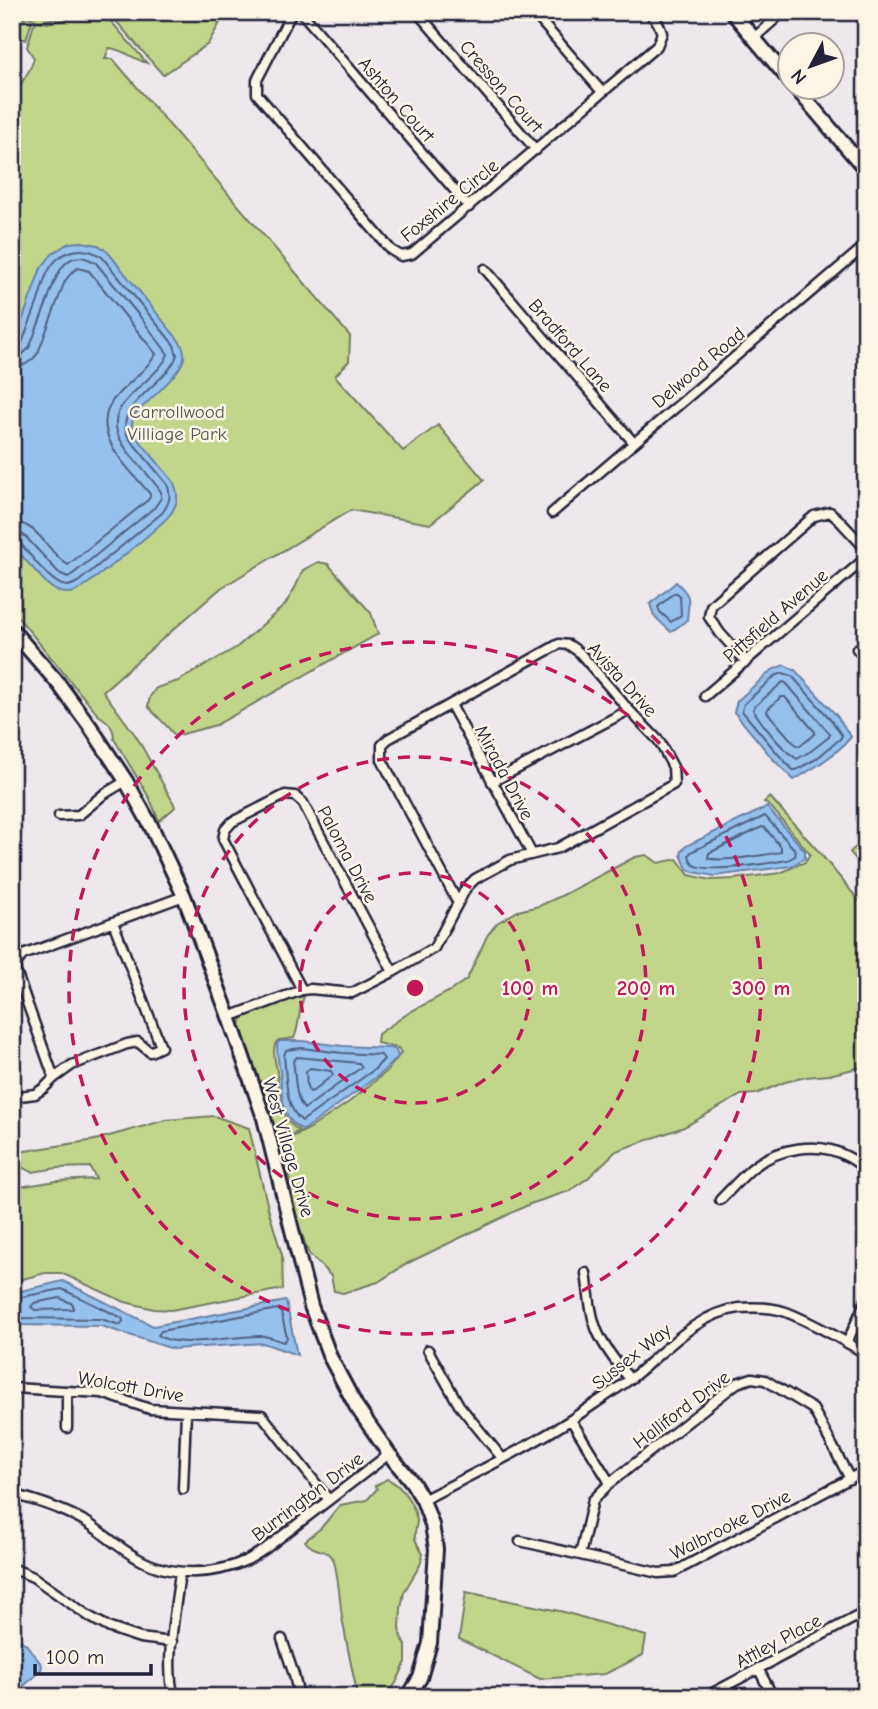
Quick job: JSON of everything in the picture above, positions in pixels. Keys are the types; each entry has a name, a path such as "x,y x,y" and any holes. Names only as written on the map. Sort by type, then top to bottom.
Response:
{"street":[{"name":"Foxshire Circle","path":"292,12 257,80 257,93 391,250 401,256 412,254 657,46 662,33 649,12"},
{"name":"Ashton Court","path":"301,12 469,207"},
{"name":"Cresson Court","path":"416,12 536,150"},
{"path":"533,12 602,92"},
{"path":"732,12 776,64"},
{"path":"754,37 783,12"},
{"path":"808,102 866,170"},
{"name":"Delwood Road","path":"552,513 866,245"},
{"name":"Bradford Lane","path":"485,269 634,443"},
{"path":"746,662 720,634 709,617 711,606 715,602 814,516 830,512 866,550"},
{"name":"Pittsfield Avenue","path":"705,696 866,558"},
{"name":"West Village Drive","path":"12,630 58,683 89,725 126,781 151,826 184,896 264,1118 311,1306 330,1357 356,1406 423,1500 432,1525 436,1549 430,1643 419,1678 408,1697"},
{"name":"Avista Drive","path":"229,1017 302,990 352,993 393,972 434,948 458,903 466,888 475,879 510,860 558,848 674,784 673,767 659,741 579,652 569,645 559,645 388,739 382,745 382,760 458,903"},
{"path":"857,649 866,660"},
{"name":"Mirada Drive","path":"451,705 532,854"},
{"path":"492,782 629,710"},
{"path":"59,816 79,815 104,794 126,781"},
{"name":"Paloma Drive","path":"302,990 223,839 225,830 232,822 285,795 295,796 303,803 393,972"},
{"path":"54,1077 15,969 18,961 23,955 184,896"},
{"path":"12,1097 35,1094 72,1065 127,1044 138,1042 150,1052 161,1047 113,922"},
{"path":"720,1200 753,1168 776,1154 803,1148 827,1149 846,1156 866,1169"},
{"path":"586,1273 592,1314 598,1333 607,1350 630,1379"},
{"path":"847,1343 866,1300"},
{"name":"Sussex Way","path":"423,1500 571,1420 630,1379 696,1325 716,1314 737,1308 761,1307 785,1312 866,1354"},
{"path":"428,1350 458,1405 502,1458"},
{"name":"Halliford Drive","path":"580,1555 593,1500 610,1483 737,1383 752,1378 765,1380 813,1409 850,1479"},
{"name":"Wolcott Drive","path":"12,1388 102,1393 150,1409 262,1415 329,1500"},
{"path":"67,1391 67,1428"},
{"path":"183,1489 186,1411"},
{"path":"571,1420 610,1483"},
{"name":"Burrington Drive","path":"12,1494 48,1503 86,1522 138,1559 158,1567 180,1572 213,1571 246,1560 265,1549 389,1454"},
{"name":"Walbrooke Drive","path":"520,1541 658,1573 674,1572 866,1470"},
{"path":"12,1568 33,1577 110,1628 140,1638 172,1643"},
{"path":"174,1697 171,1684 172,1643 180,1572"},
{"name":"Attley Place","path":"705,1697 856,1617 866,1615"},
{"path":"282,1639 295,1675 299,1697"},
{"path":"758,1668 773,1697"}],"green space":[{"name":"Carrollwood Villiage Park","path":"18,12 74,12 73,15 40,21 47,23 74,18 77,12 103,12 147,63 109,48 105,59 113,59 350,336 349,361 335,376 403,451 438,425 484,480 430,524 351,510 221,588 103,691 136,736 173,802 175,807 159,821 150,799 114,739 110,725 98,715 12,610 12,107 34,58 27,47 34,24 38,21"},
{"path":"108,12 226,12 208,44 163,75"},
{"path":"12,14 32,21 26,40 12,35"},
{"path":"318,562 328,564 371,613 378,634 216,725 175,736 148,706 156,688 178,681 237,647 285,605 303,570"},
{"path":"770,797 866,909 866,1066 829,1075 806,1077 756,1094 741,1095 684,1127 616,1151 588,1178 569,1191 530,1204 408,1263 378,1282 343,1293 334,1291 331,1276 309,1254 296,1219 286,1160 278,1136 290,1138 309,1129 349,1102 387,1071 401,1053 398,1048 377,1043 378,1034 467,979 487,936 497,923 518,911 539,906 561,896 635,857 647,855 658,863 677,859 689,875 711,880 780,873 805,862 810,854 764,802"},
{"path":"866,838 866,859 860,864 850,852"},
{"path":"296,997 304,997 294,1038 278,1041 274,1051 284,1113 300,1131 291,1135 274,1135 240,1023 246,1016"},
{"path":"214,1116 249,1128 282,1255 283,1289 171,1310 125,1302 61,1273 45,1273 12,1282 12,1188 57,1181 96,1179 90,1167 32,1172 12,1163 19,1152 95,1140 166,1120"},
{"path":"387,1479 402,1490 413,1508 417,1521 415,1538 423,1554 420,1565 404,1592 401,1608 400,1627 406,1646 406,1662 386,1697 356,1697 334,1562 327,1552 312,1547 305,1541 321,1528 340,1505 367,1500 377,1489 375,1486"},
{"path":"466,1592 564,1612 646,1636 643,1655 605,1674 540,1679 459,1639"}],"water":[{"path":"69,243 98,245 107,251 180,342 184,356 177,372 135,414 132,424 134,434 173,481 176,504 166,519 108,568 81,588 67,593 48,585 12,545 12,349 41,268 53,253"},
{"path":"676,582 687,595 687,620 671,632 654,616 650,604"},
{"path":"784,665 795,670 837,716 851,737 832,755 794,780 734,712 737,701 772,670"},
{"path":"767,807 805,851 805,858 791,866 715,876 687,869 681,855 686,846"},
{"path":"280,1041 390,1048 396,1050 398,1057 379,1075 304,1130 290,1120 284,1106 277,1051"},
{"path":"63,1281 153,1326 286,1301 297,1355 263,1343 173,1349 101,1326 12,1325 12,1293"},
{"path":"12,1635 26,1644 42,1665 41,1671 12,1696"}]}
